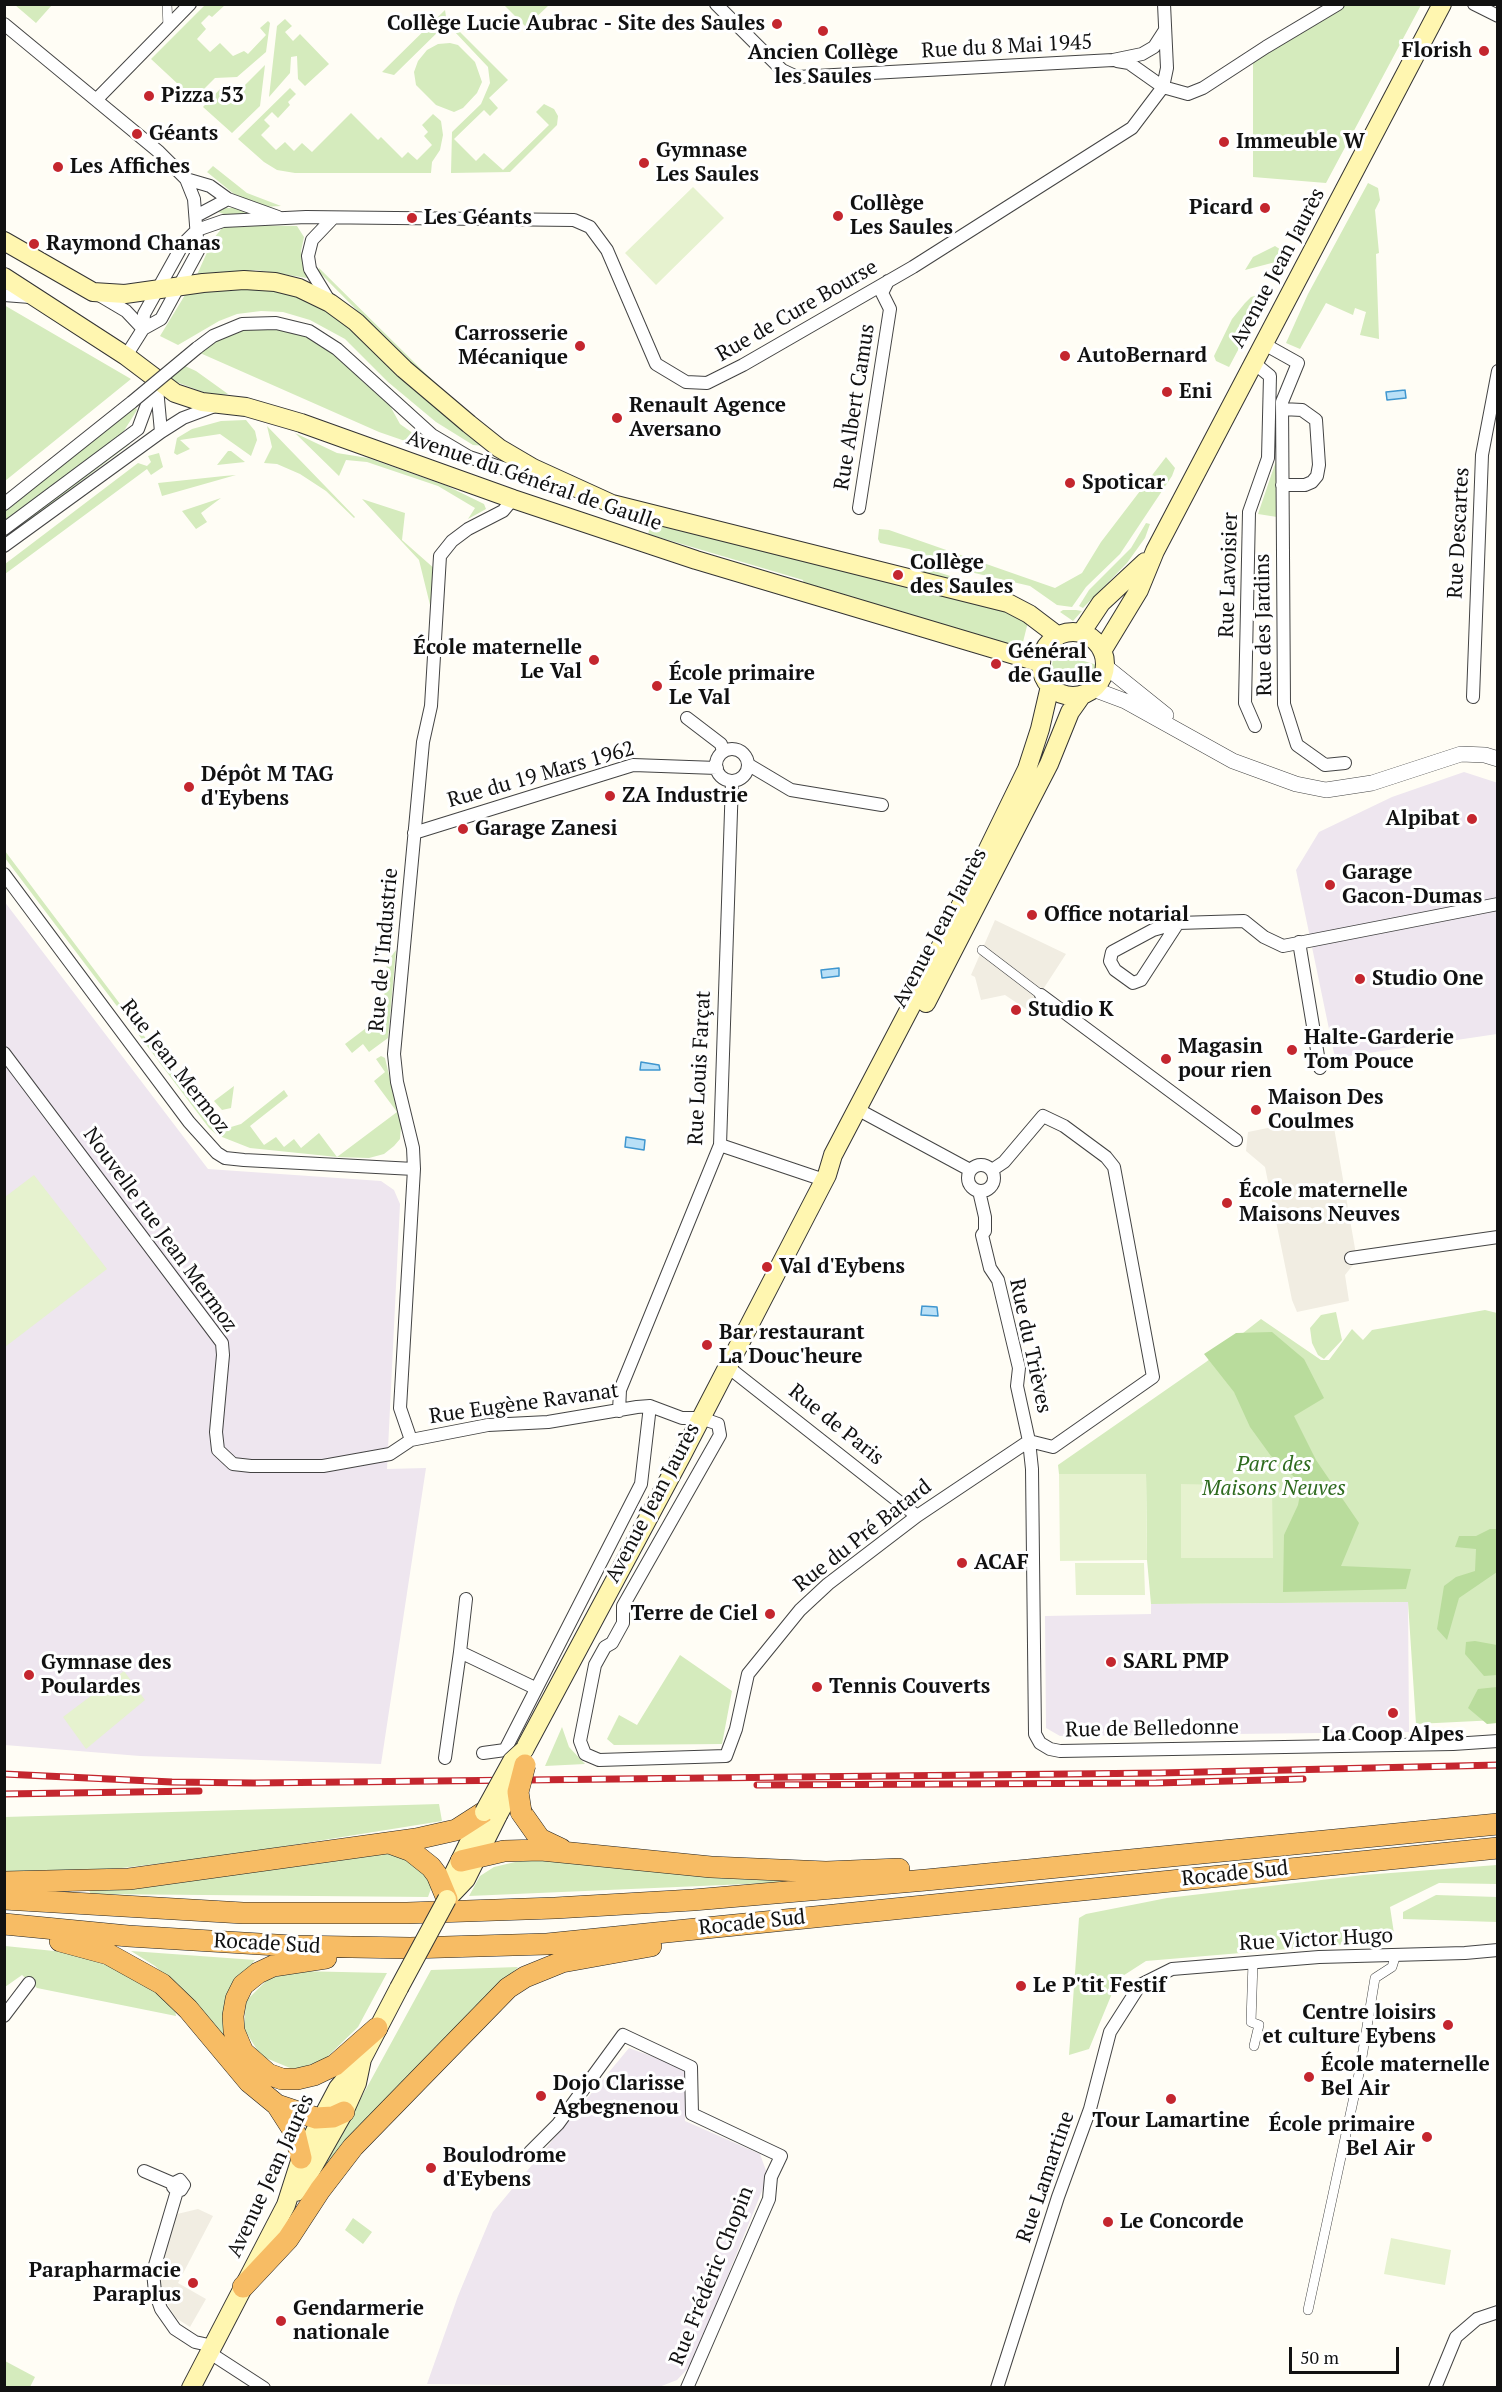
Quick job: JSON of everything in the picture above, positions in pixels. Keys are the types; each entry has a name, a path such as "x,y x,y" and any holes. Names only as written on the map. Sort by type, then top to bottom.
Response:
{"highway":[{"path":"524,1758 518,1792 521,1812 540,1839 570,1852"},
{"path":"4,1882 129,1879 388,1843 442,1835 491,1813"},
{"name":"Rocade Sud","path":"4,1899 243,1913 431,1912 693,1900 956,1877 1497,1824"},
{"path":"388,1843 411,1851 430,1867 437,1875 447,1899"},
{"name":"Rocade Sud","path":"4,1924 212,1942 351,1948 547,1944 1497,1848"},
{"path":"470,1858 504,1851 570,1852 711,1867 826,1872 914,1868 956,1877"},
{"path":"243,2287 288,2238 320,2190 353,2148 465,2030 513,1984 542,1969 562,1962 820,1916"},
{"path":"4,1929 82,1945 123,1961 150,1976 173,1994 249,2082 277,2105 295,2133 301,2158"},
{"path":"377,2028 353,2050 324,2071 297,2079 282,2079 263,2071 243,2052 234,2031 234,2008 239,1992 252,1977 284,1964 313,1959 470,1947"},
{"path":"277,2105 322,2118 344,2112"}],"main road":[{"name":"Avenue Jean Jaurès","path":"1104,658 1139,590 1155,552 1442,4"},
{"path":"4,241 93,292"},
{"name":"Avenue du Général de Gaulle","path":"4,277 126,356 175,393 301,423 513,499 696,560 1041,663"},
{"name":"Avenue du Général de Gaulle","path":"93,292 113,295 180,286 260,280 299,288 330,303 356,322 404,369 499,448 533,468 612,504 1008,603 1029,614 1058,636"},
{"name":"Avenue Jean Jaurès","path":"1081,633 1101,603 1129,580 1155,552"},
{"path":"1081,633 1093,639 1104,658 1101,679 1087,692 1064,695 1050,686 1045,679 1041,663 1046,647 1058,636 1081,633"},
{"name":"Avenue Jean Jaurès","path":"861,1111 1027,769 1040,729 1050,686"},
{"name":"Avenue Jean Jaurès","path":"191,2388 286,2205 301,2158 322,2118 347,2073 362,2059 447,1899 452,1879 470,1858 491,1813 524,1758 826,1177 832,1155 861,1111 961,939 1049,764 1070,711 1087,692"},
{"path":"286,2205 310,2172 344,2112 357,2083 362,2059"}],"street":[{"path":"167,4 168,27"},
{"path":"96,100 190,4"},
{"name":"Rue du 8 Mai 1945","path":"716,4 782,70 797,77 1113,60 1142,54 1154,47 1165,30"},
{"path":"1164,4 1167,68 1163,87 1188,94 1203,88 1338,4"},
{"path":"1476,5 1497,16"},
{"path":"4,24 159,153 186,179 194,199 198,250 161,319 143,328"},
{"name":"Rue du 8 Mai 1945","path":"1113,60 1129,63 1163,87"},
{"name":"Rue de Cure Bourse","path":"197,230 224,221 306,217 574,220 590,227 607,250 656,364 674,377 696,384 723,377 888,281 1132,128 1152,105 1163,87"},
{"name":"Rue de Cure Bourse","path":"186,179 210,186 228,199 282,218"},
{"path":"196,216 228,199"},
{"path":"306,217 312,240 308,265 330,303"},
{"path":"312,240 333,218"},
{"path":"126,356 143,328 144,314 183,244 197,230"},
{"name":"Rue Albert Camus","path":"858,508 890,309 882,293 888,281"},
{"path":"93,292 126,311 143,328"},
{"path":"4,295 35,297"},
{"path":"4,504 213,336 242,324 283,324 309,331 337,349 432,435 468,457 612,504"},
{"name":"Rue des Jardins","path":"1264,344 1299,363 1282,402 1284,704 1297,745 1324,765 1344,763"},
{"name":"Rue Lavoisier","path":"1254,363 1270,376 1268,458 1249,512 1245,703 1255,726"},
{"name":"Rue Descartes","path":"1473,697 1482,455 1497,371"},
{"path":"156,380 161,432"},
{"path":"4,529 138,429 156,380"},
{"path":"4,546 161,432 183,418 222,403"},
{"path":"1282,409 1302,410 1316,420 1319,465 1317,476 1312,482 1305,485 1282,485"},
{"name":"Rue de l'Industrie","path":"411,1440 400,1408 414,1169 413,1148 397,1082 394,1054 423,742 431,706 440,556 460,535 503,511 513,499"},
{"path":"1104,658 1186,733"},
{"path":"1087,692 1125,701 1233,761 1274,777 1326,790 1372,783 1461,754 1485,754 1497,759"},
{"path":"687,718 721,744 723,752"},
{"path":"737,749 746,755 748,765 745,775 732,781 722,777 717,768 717,759 723,752 737,749"},
{"name":"Rue du 19 Mars 1962","path":"414,833 633,765 717,768"},
{"path":"748,765 791,790 882,805"},
{"name":"Rue Louis Farçat","path":"620,1411 620,1390 720,1145 732,781"},
{"name":"Rue Jean Mermoz","path":"4,874 189,1122 217,1153 225,1158 244,1160 414,1169"},
{"path":"1178,923 1141,980 1133,983 1115,970 1110,961 1112,952 1153,930 1178,923 1244,921 1264,937 1283,946 1497,904"},
{"path":"1299,942 1320,1068"},
{"path":"982,950 1236,1140"},
{"name":"Nouvelle rue Jean Mermoz","path":"4,1053 222,1343 223,1355 216,1410 218,1450"},
{"path":"861,1111 970,1170 981,1164 992,1170 994,1178 992,1186 986,1191 979,1191"},
{"path":"992,1170 1004,1162 1042,1116 1064,1126 1106,1156 1114,1167 1153,1377 1053,1448 1029,1441"},
{"path":"720,1145 826,1177"},
{"name":"Rue du Trièves","path":"970,1170 968,1183 979,1191 985,1217 985,1231 982,1235 990,1268 998,1280 1018,1368 1017,1386 1029,1441"},
{"path":"1351,1258 1497,1237"},
{"name":"Rue de Paris","path":"728,1367 917,1516"},
{"name":"Rue Eugène Ravanat","path":"218,1450 233,1464 323,1466 390,1454 411,1440 488,1425 548,1422 650,1406 682,1418 701,1418"},
{"name":"Avenue Jean Jaurès","path":"483,1753 506,1750 535,1688 641,1484 650,1406"},
{"name":"Avenue Jean Jaurès","path":"701,1418 718,1425 720,1435 623,1606 623,1623 612,1643 604,1647 595,1665 580,1741 585,1754 599,1760 726,1756"},
{"name":"Rue du Pré Batard","path":"726,1756 736,1729 748,1674 800,1610 828,1584 917,1516 1029,1441"},
{"name":"Rue de Belledonne","path":"1029,1441 1032,1469 1035,1734 1044,1746 1060,1750 1161,1749 1497,1741"},
{"path":"445,1758 466,1599"},
{"path":"460,1652 535,1688"},
{"name":"Rue Victor Hugo","path":"1140,1985 1172,1969 1254,1962 1497,1950"},
{"path":"1308,2310 1360,2069 1375,1978 1392,1967 1396,1954"},
{"path":"1254,1962 1251,2022 1259,2025 1254,2046"},
{"path":"4,2016 29,1983"},
{"name":"Rue Lamartine","path":"997,2388 1058,2197 1090,2109 1110,2032 1140,1985"},
{"name":"Rue Frédéric Chopin","path":"530,2152 558,2124 623,2035 691,2067 692,2114 781,2156 771,2177 764,2210 687,2388"},
{"path":"144,2171 175,2187 153,2272 160,2309 175,2329 211,2350 264,2388"},
{"path":"1435,2388 1456,2337 1477,2319 1497,2313"}],"shaded area":[{"path":"1464,772 1498,783 1497,1034 1335,1058 1296,870 1319,832 1392,797"},
{"path":"4,901 208,1169 381,1181 394,1190 400,1204 387,1469 426,1468 381,1764 140,1756 5,1745"},
{"path":"995,920 1066,954 1029,1011 1005,995 981,1000 975,977 971,975"},
{"path":"1332,1116 1357,1260 1345,1275 1349,1301 1297,1312 1292,1300 1265,1167 1246,1151 1248,1132"},
{"path":"1408,1602 1409,1732 1060,1736 1046,1728 1045,1616 1151,1614 1151,1604"},
{"path":"629,2048 687,2069 685,2121 760,2154 768,2176 692,2364 677,2380 659,2387 427,2384 458,2296 493,2212"},
{"path":"198,2209 213,2216 178,2283 206,2299 190,2327 176,2318 168,2305 161,2290 161,2267 173,2215"}],"green space":[{"path":"15,5 52,5 36,23"},
{"path":"205,5 225,5 201,23 206,29 197,39 210,52 220,43 233,56 244,51 248,54 266,35 260,28 268,21 270,23 266,52 237,77 215,78 194,99 151,59"},
{"path":"504,5 549,5 526,27"},
{"path":"1345,5 1421,5 1326,183 1253,177 1253,62"},
{"path":"445,10 447,23 394,75 382,72"},
{"path":"285,19 292,26 285,32 293,41 300,34 329,64 305,86 298,79 297,56 291,57 290,73 269,97 277,26"},
{"path":"454,26 508,80 489,98 498,108 490,116 484,110 454,139 476,161 484,153 503,170 549,125 536,112 544,104 554,109 558,116 557,125 510,172 451,173 452,132 481,104 490,83 488,67 454,31"},
{"path":"438,44 458,45 475,62 482,82 477,93 463,108 454,112 436,105 416,85 414,72 418,61 427,50"},
{"path":"265,65 260,106 232,133 203,107 221,88 242,88"},
{"path":"290,88 296,94 288,102 290,105 278,118 272,112 264,120 270,126 261,135 276,150 285,142 294,151 302,143 312,152 351,113 378,140 381,137 402,158 408,152 417,160 432,145 424,136 428,132 422,125 433,114 441,121 443,135 440,150 432,162 431,173 295,173 277,170 264,162 238,139"},
{"path":"213,166 247,193 281,206 264,207 234,194 207,172"},
{"path":"1368,183 1378,188 1380,200 1375,210 1379,253 1376,254 1379,339 1360,335 1366,312 1355,308 1353,315 1326,303 1300,349 1286,343 1308,294"},
{"path":"693,187 724,218 656,285 625,253"},
{"path":"226,208 238,208 253,214 230,216 218,212"},
{"path":"234,225 297,226 304,237 301,251 307,278 256,270 196,277 213,239 223,227"},
{"path":"1275,246 1289,255 1287,259 1245,270 1253,257"},
{"path":"319,268 464,409 423,377 318,271"},
{"path":"244,287 286,292 327,307 486,446 473,445 436,422 388,382 345,339 310,320 283,312 261,311 237,314 219,321 178,345 160,336 185,295"},
{"path":"1269,292 1229,367 1216,361 1214,356 1232,319 1251,297"},
{"path":"4,305 131,379 5,481 4,481"},
{"path":"240,327 276,327 302,333 337,353 362,381 389,404 400,424 414,434 417,431 460,460 379,432 200,353"},
{"path":"185,366 196,371 228,394 214,396 168,379"},
{"path":"135,405 137,410 122,434 5,526 5,512"},
{"path":"246,420 255,431 257,440 251,456 220,434 180,440 190,449 177,455 174,453 177,438 192,429 221,421"},
{"path":"267,426 354,518 326,491 300,474 277,464 264,463 272,447"},
{"path":"295,433 337,453 368,458 447,486 484,504 486,509 468,519 475,508 438,486 367,462 346,460 339,476"},
{"path":"128,442 130,444 5,539 5,535"},
{"path":"228,451 231,451 245,462 217,465"},
{"path":"159,453 163,467 151,475 147,469 5,574 5,564 138,463 147,466 151,462 148,456"},
{"path":"1166,457 1175,468 1172,476 1120,554 1086,587 1072,607 1057,605 1030,586 966,571 909,549 880,543 878,539 879,529 889,530 1055,588 1082,573 1101,542"},
{"path":"1276,461 1277,517 1258,514"},
{"path":"236,475 162,496 158,483 224,476"},
{"path":"221,498 201,513 207,522 196,529 182,511"},
{"path":"362,499 405,513 402,540 436,570 432,613 419,560"},
{"path":"1146,523 1150,524 1145,538 1127,563 1083,608 1079,606 1089,590 1131,548"},
{"path":"651,524 838,568 1007,612 1028,622 1023,642 1019,641 1017,649 805,587 803,580 648,534"},
{"path":"925,568 966,581 966,585 923,574"},
{"path":"1063,610 1082,611 1073,621 1060,612"},
{"path":"1054,652 1097,665 1095,672 1085,683 1071,685 1065,683 1054,673 1052,666"},
{"path":"5,851 205,1117 213,1123 231,1127 241,1124 284,1090 288,1096 250,1126 264,1145 276,1137 284,1147 294,1139 301,1148 319,1133 337,1157 250,1148 217,1135 209,1128 5,858"},
{"path":"396,950 388,1038 369,1052 363,1044 352,1053 345,1044 378,1019 383,1009 387,962"},
{"path":"381,1056 385,1058 401,1126 400,1139 384,1154 369,1158 337,1157 397,1112 374,1081 385,1072 376,1059"},
{"path":"234,1086 231,1108 222,1110 214,1101"},
{"path":"34,1175 107,1269 5,1347 5,1197"},
{"name":"Parc des Maisons Neuves","path":"1485,1310 1497,1313 1497,1720 1416,1724 1408,1602 1151,1604 1147,1560 1146,1474 1059,1474 1058,1465 1206,1362 1261,1319 1321,1360 1329,1360 1352,1329 1363,1340 1372,1330"},
{"path":"1336,1312 1342,1340 1324,1359 1318,1355 1312,1343 1310,1328 1321,1315"},
{"path":"1272,1332 1304,1359 1324,1398 1294,1416 1316,1460 1359,1523 1341,1566 1411,1569 1406,1589 1283,1592 1284,1535 1298,1505 1302,1484 1271,1456 1250,1427 1234,1392 1204,1354 1236,1333"},
{"path":"1059,1474 1146,1474 1147,1560 1060,1561"},
{"path":"1181,1484 1272,1486 1273,1558 1181,1558"},
{"path":"1490,1529 1497,1529 1497,1572 1459,1598 1447,1640 1437,1629 1444,1586 1456,1577 1475,1571 1476,1549 1455,1547 1459,1536 1476,1536"},
{"path":"1075,1563 1144,1563 1145,1595 1076,1595"},
{"path":"1475,1641 1497,1645 1497,1675 1484,1676 1465,1654 1466,1642"},
{"path":"680,1655 732,1691 722,1744 614,1745 607,1739 619,1715 637,1725"},
{"path":"124,1671 145,1700 86,1749 63,1717"},
{"path":"1497,1687 1497,1723 1487,1724 1468,1708 1478,1689"},
{"path":"562,1727 569,1747 585,1764 545,1766"},
{"path":"439,1804 442,1821 224,1856 113,1869 5,1874 5,1817"},
{"path":"390,1853 417,1864 433,1883 428,1897 90,1894 89,1887"},
{"path":"528,1859 816,1881 469,1896 480,1876 494,1867"},
{"path":"1497,1865 1497,1884 1439,1883 1390,1907 1395,1940 1146,1961 1118,1979 1089,2049 1069,2055 1079,1918 1086,1914 1167,1898 1364,1875"},
{"path":"1436,1895 1497,1897 1497,1922 1403,1919 1403,1912"},
{"path":"5,1946 64,1952 119,1969 174,2004 176,2016 37,1988 22,1975 5,1987"},
{"path":"131,1951 255,1960 233,1986 232,2047 191,1999 155,1966"},
{"path":"518,1967 333,2163 319,2175 431,1970"},
{"path":"296,1971 387,1973 358,2027 325,2059 295,2070 261,2056 244,2029 246,2001 268,1979"},
{"path":"353,2218 372,2232 363,2244 345,2230"},
{"path":"1391,2238 1451,2250 1445,2285 1384,2274"},
{"path":"5,2361 35,2377 30,2387 5,2387"}],"water":[{"path":"1405,390 1406,398 1387,400 1386,392"},
{"path":"839,968 839,976 822,978 821,970"},
{"path":"641,1062 659,1065 660,1070 640,1070"},
{"path":"626,1137 645,1140 644,1150 625,1147"},
{"path":"922,1306 937,1307 938,1316 921,1315"}],"railway":[{"path":"4,1774 172,1782 254,1783 1160,1773 1498,1765"},
{"path":"757,1785 1156,1783 1303,1779"},
{"path":"4,1794 199,1791"}],"place":[{"name":"Collège Lucie Aubrac - Site des Saules","path":"777,24"},
{"name":"Ancien Collège les Saules","path":"823,31"},
{"name":"Florish","path":"1484,51"},
{"name":"Pizza 53","path":"149,96"},
{"name":"Géants","path":"137,134"},
{"name":"Immeuble W","path":"1224,142"},
{"name":"Gymnase Les Saules","path":"644,163"},
{"name":"Les Affiches","path":"58,167"},
{"name":"Picard","path":"1265,208"},
{"name":"Collège Les Saules","path":"838,216"},
{"name":"Les Géants","path":"412,218"},
{"name":"Raymond Chanas","path":"34,244"},
{"name":"Carrosserie Mécanique","path":"580,346"},
{"name":"AutoBernard","path":"1065,356"},
{"name":"Eni","path":"1167,392"},
{"name":"Renault Agence Aversano","path":"617,418"},
{"name":"Spoticar","path":"1070,483"},
{"name":"Collège des Saules","path":"898,575"},
{"name":"École maternelle Le Val","path":"594,660"},
{"name":"Général de Gaulle","path":"996,664"},
{"name":"École primaire Le Val","path":"657,686"},
{"name":"Dépôt M TAG d'Eybens","path":"189,787"},
{"name":"ZA Industrie","path":"610,796"},
{"name":"Alpibat","path":"1472,819"},
{"name":"Garage Zanesi","path":"463,829"},
{"name":"Garage Gacon-Dumas","path":"1330,885"},
{"name":"Office notarial","path":"1032,915"},
{"name":"Studio One","path":"1360,979"},
{"name":"Studio K","path":"1016,1010"},
{"name":"Halte-Garderie Tom Pouce","path":"1292,1050"},
{"name":"Magasin pour rien","path":"1166,1059"},
{"name":"Maison Des Coulmes","path":"1256,1110"},
{"name":"École maternelle Maisons Neuves","path":"1227,1203"},
{"name":"Val d'Eybens","path":"767,1267"},
{"name":"Bar restaurant La Douc'heure","path":"707,1345"},
{"name":"ACAF","path":"962,1563"},
{"name":"Terre de Ciel","path":"770,1614"},
{"name":"SARL PMP","path":"1111,1662"},
{"name":"Gymnase des Poulardes","path":"29,1675"},
{"name":"Tennis Couverts","path":"817,1687"},
{"name":"La Coop Alpes","path":"1393,1713"},
{"name":"Le P'tit Festif","path":"1021,1986"},
{"name":"Centre loisirs et culture Eybens","path":"1448,2025"},
{"name":"École maternelle Bel Air","path":"1309,2077"},
{"name":"Dojo Clarisse Agbegnenou","path":"541,2096"},
{"name":"Tour Lamartine","path":"1171,2099"},
{"name":"École primaire Bel Air","path":"1427,2137"},
{"name":"Boulodrome d'Eybens","path":"431,2168"},
{"name":"Le Concorde","path":"1108,2222"},
{"name":"Parapharmacie Paraplus","path":"193,2283"},
{"name":"Gendarmerie nationale","path":"281,2321"}]}
